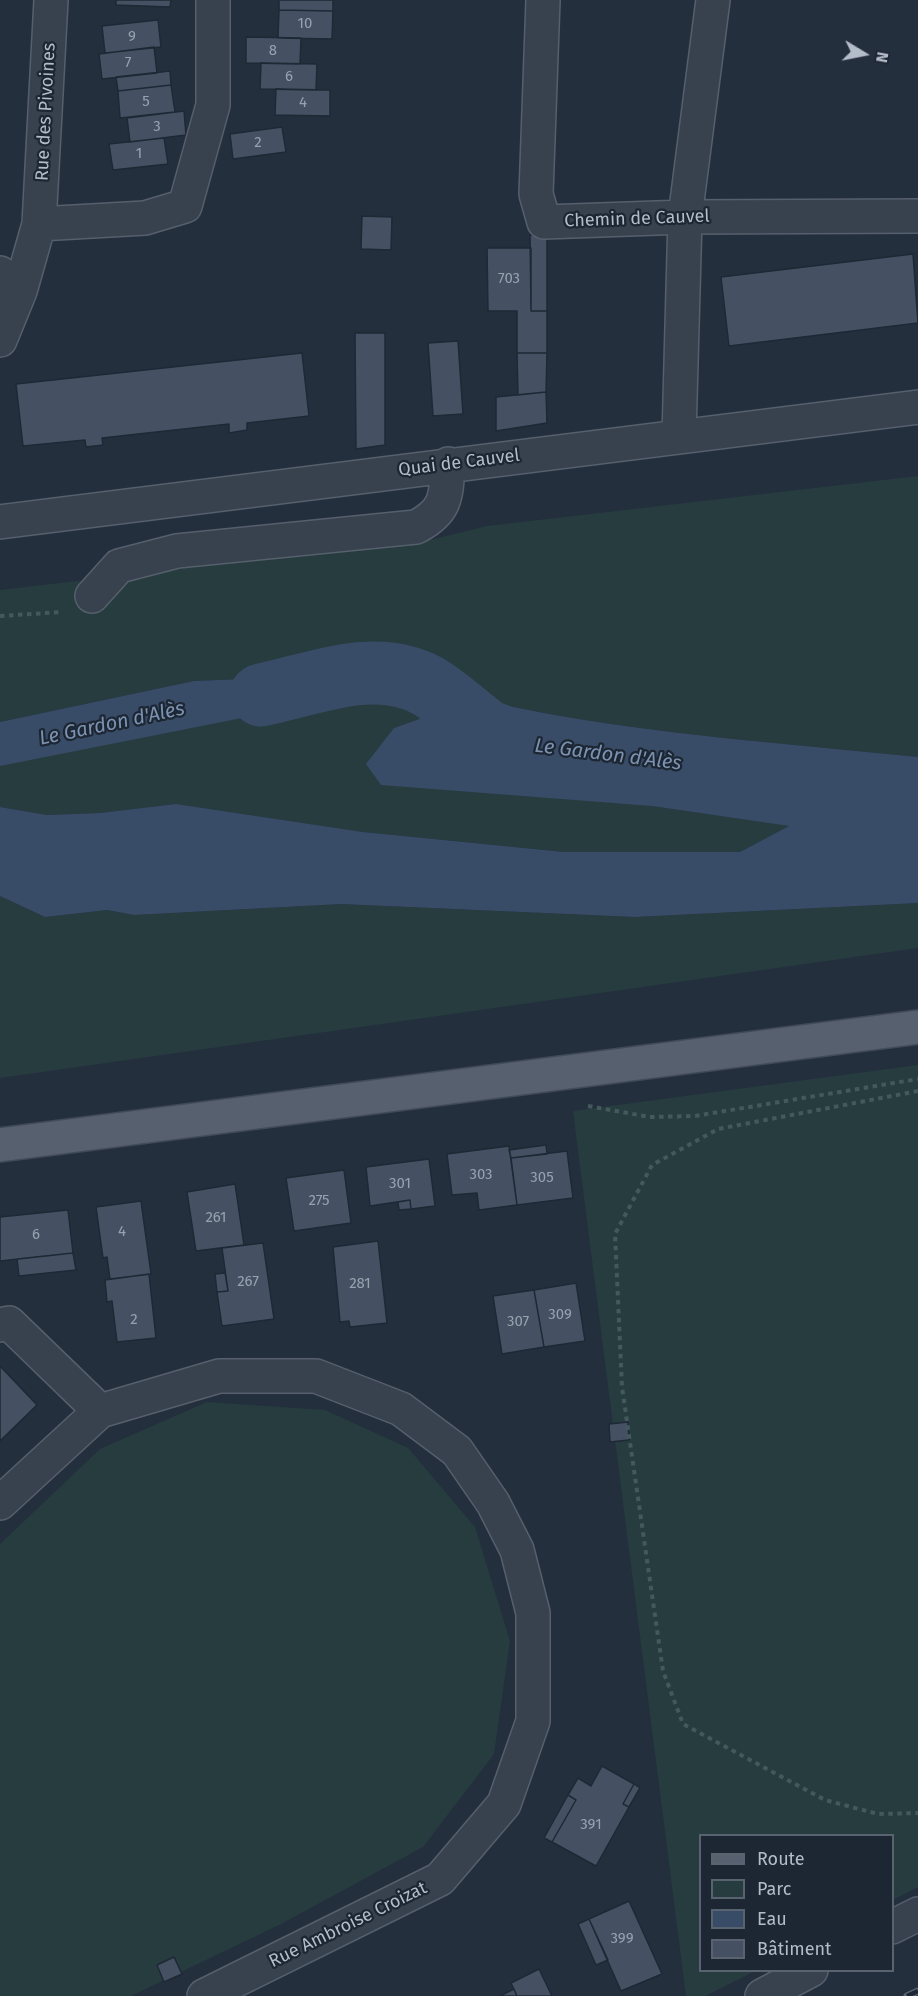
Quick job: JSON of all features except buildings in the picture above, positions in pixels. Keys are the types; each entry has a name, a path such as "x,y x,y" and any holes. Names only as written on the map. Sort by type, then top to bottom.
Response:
{"main road":[{"path":"0,1145 918,1028"}],"street":[{"name":"Rue des Pivoines","path":"0,340 10,282 39,224 51,0"},
{"path":"39,224 145,218 185,206 213,105 213,0"},
{"name":"Chemin de Cauvel","path":"543,0 536,194 544,222 684,217 918,216"},
{"path":"680,436 684,217 713,0"},
{"name":"Quai de Cauvel","path":"0,522 448,464 918,407"},
{"path":"92,596 119,566 177,551 416,527 432,519 446,500 448,464"},
{"path":"0,1324 9,1323 100,1411"},
{"name":"Rue Ambroise Croizat","path":"0,1503 100,1411 219,1376 316,1376 401,1409 457,1451 493,1503 517,1550 532,1614 533,1721 504,1804 440,1879 204,1996"},
{"path":"894,1926 918,1914"},
{"path":"762,1996 809,1972"}],"path":[{"path":"0,616 93,609 92,596"},
{"path":"586,1105 650,1117 695,1116 918,1079"},
{"path":"918,1091 718,1130 652,1165 615,1234 622,1387 663,1671 683,1724 825,1800 878,1814 918,1813"}],"green space":[{"path":"918,476 918,757 609,724 548,714 428,686 429,697 436,713 394,728 652,806 790,826 740,852 564,852 363,832 176,804 100,813 47,815 0,807 0,766 343,675 194,681 0,722 0,590 434,539 487,526"},
{"path":"0,896 45,917 107,910 134,915 341,904 635,917 918,903 918,948 0,1078"},
{"path":"918,1065 918,1887 894,1899 894,1834 699,1834 699,1972 753,1972 705,1996 686,1996 573,1111"},
{"path":"207,1402 325,1410 408,1448 475,1527 510,1641 494,1754 423,1847 281,1924 131,1996 0,1996 0,1544 100,1449"}],"water":[{"path":"345,675 262,714 0,766 0,722 194,681"},
{"path":"427,686 548,714 609,724 918,757 918,903 635,917 341,904 134,915 107,910 45,917 0,896 0,807 47,815 100,813 176,804 363,832 564,852 740,852 789,826 652,806 381,785 366,764 394,728 436,713"}],"waterway":[{"name":"Le Gardon d'Alès","path":"261,695 345,676 366,673 387,674 408,678 428,686 487,731 498,735"}],"railway":[{"path":"907,1996 918,1991"}]}
